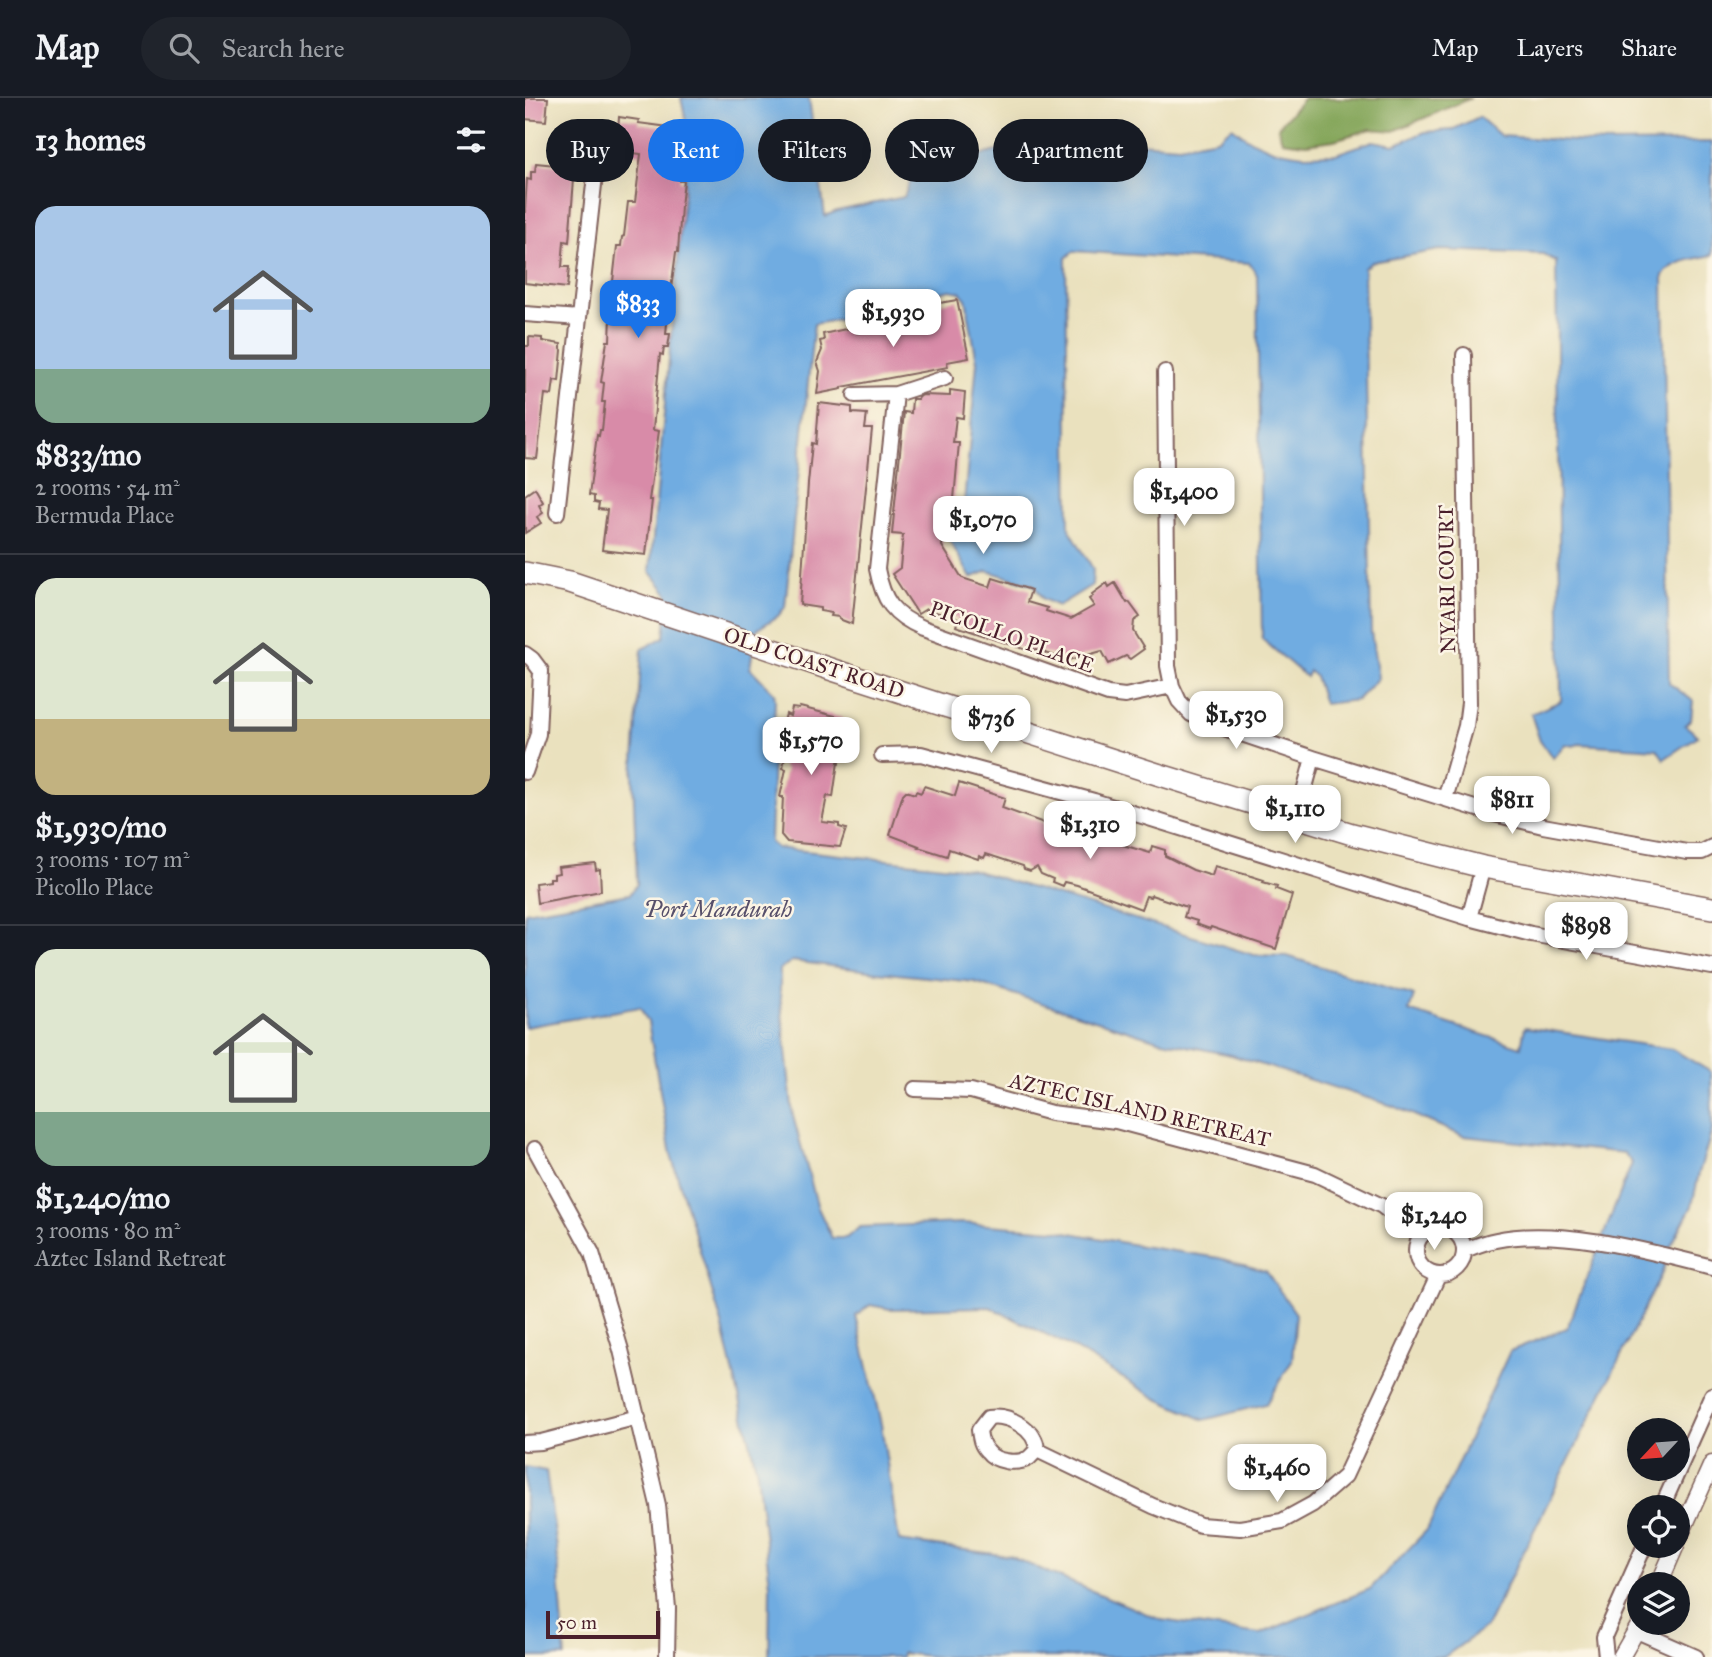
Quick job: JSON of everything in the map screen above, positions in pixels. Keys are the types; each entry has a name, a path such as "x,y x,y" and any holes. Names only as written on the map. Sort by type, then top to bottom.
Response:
{"main road":[{"name":"OLD COAST ROAD","path":"525,573 570,582 1132,766 1352,834 1483,867 1712,908"}],"street":[{"path":"557,513 594,182"},
{"path":"525,314 579,318"},
{"name":"NYARI COURT","path":"1445,799 1466,726 1469,704 1464,355"},
{"path":"1165,372 1168,666 1178,702 1191,714 1215,725 1313,758 1543,827 1687,852 1702,852 1712,847"},
{"path":"855,394 897,394 944,378"},
{"name":"PICOLLO PLACE","path":"897,394 877,569 880,587 893,609 907,621 923,628 1108,694 1125,696 1172,687"},
{"path":"525,654 541,671 538,734 525,772"},
{"path":"882,755 921,754 1094,801 1469,918 1531,934 1712,967"},
{"path":"1297,817 1313,758"},
{"path":"1469,918 1483,867"},
{"name":"AZTEC ISLAND RETREAT","path":"915,1089 971,1091 1051,1112 1116,1121 1315,1174 1382,1206 1420,1236"},
{"path":"535,1149 592,1253 621,1350 658,1505 668,1608 667,1657"},
{"path":"1432,1227 1451,1228 1461,1237 1465,1250 1461,1266 1450,1274 1438,1276 1427,1272 1417,1261 1416,1249 1420,1236 1432,1227"},
{"path":"1465,1250 1495,1240 1537,1236 1599,1242 1712,1268"},
{"path":"1037,1450 1153,1506 1200,1525 1240,1528 1282,1521 1313,1504 1345,1476 1438,1276"},
{"path":"1667,1495 1712,1395"},
{"path":"525,1443 541,1442 638,1417"},
{"path":"1690,1513 1712,1464"},
{"path":"1605,1657 1604,1637 1639,1558"},
{"path":"1621,1657 1634,1635"},
{"path":"1654,1635 1696,1657"}],"green space":[{"path":"1304,98 1471,98 1394,131 1371,129 1334,140 1306,144 1282,141 1278,127"}],"water":[{"name":"Port Mandurah","path":"681,98 809,98 812,119 758,119 758,182 820,182 825,216 904,197 910,182 979,182 979,156 993,152 993,182 1148,182 1148,144 1179,146 1217,139 1232,127 1248,139 1273,150 1303,155 1336,154 1373,141 1394,145 1425,132 1452,130 1479,117 1501,136 1603,143 1712,142 1712,255 1679,263 1663,275 1669,683 1693,701 1691,720 1685,725 1698,736 1664,759 1657,749 1579,744 1565,744 1553,758 1540,741 1531,714 1561,701 1556,261 1543,254 1440,250 1372,262 1364,268 1371,632 1378,678 1357,700 1324,704 1315,676 1309,671 1306,677 1262,639 1257,275 1249,263 1074,251 1066,258 1069,528 1093,569 1092,585 1058,606 1043,599 1034,585 988,571 971,578 946,534 962,525 977,362 966,299 960,292 950,290 814,324 785,607 778,616 756,630 750,668 774,693 770,842 777,848 970,869 1254,955 1287,956 1414,996 1409,1011 1521,1047 1525,1027 1672,1049 1711,1072 1712,1130 1692,1206 1671,1246 1662,1273 1486,1627 1444,1657 937,1657 902,1653 901,1657 769,1657 770,1585 757,1472 722,1324 671,1155 648,1022 640,1007 525,1027 525,912 630,894 637,884 633,775 642,649 664,637 668,594 650,571 685,182 744,182 744,119 686,119","holes":["792,961 975,982 1158,1040 1231,1055 1393,1106 1463,1136 1624,1153 1632,1163 1567,1328 1510,1351 1427,1530 1370,1589 1260,1634 1161,1620 1009,1556 899,1541 881,1424 856,1316 870,1305 890,1309 990,1307 1070,1346 1156,1398 1204,1420 1266,1404 1292,1361 1296,1314 1266,1271 1219,1258 1055,1230 962,1223 860,1227 846,1238 832,1238 818,1208 793,1116 780,994 780,969"]},
{"path":"525,1467 546,1471 557,1548 565,1657 525,1657"}],"building":[{"path":"525,98 548,98 546,121 525,119"},
{"path":"634,119 639,120 638,123 648,124 648,182 684,182 678,252 666,334 670,334 668,347 664,347 663,355 660,354 653,430 659,431 649,500 652,500 646,555 602,550 607,510 598,509 599,503 594,502 594,496 589,495 597,435 599,436 602,430 605,402 602,402 604,383 601,382 607,341 610,341 617,246 621,246 624,236 628,202 635,202 641,154 634,153"},
{"path":"536,163 546,164 546,182 574,182 569,242 564,241 562,267 569,267 567,288 525,283 527,179 531,180 531,172 535,172"},
{"path":"957,300 969,358 947,362 948,367 817,394 820,371 817,362 822,350 820,341 824,340 823,334 855,327 857,333 917,320 915,314 935,309 934,304"},
{"path":"529,337 561,344 562,350 559,381 554,380 552,395 545,394 537,459 525,458 525,346 529,346"},
{"path":"950,390 965,392 963,418 956,417 953,443 959,443 954,499 951,511 945,511 942,546 962,578 990,587 993,578 1031,590 1027,602 1071,619 1094,606 1089,599 1092,594 1107,583 1109,587 1115,583 1127,603 1129,602 1140,617 1134,621 1133,631 1144,649 1130,659 1126,656 1109,664 1102,651 1062,662 1061,658 1034,649 1033,652 956,626 958,619 926,609 918,614 892,574 900,568 903,535 892,534 904,412 911,413 912,399 923,395 950,396"},
{"path":"819,403 852,407 852,413 867,414 865,429 872,429 852,624 831,616 832,613 820,611 820,608 800,605 808,484 812,443 816,444"},
{"path":"535,488 543,502 539,505 543,513 537,517 541,523 525,533 525,495"},
{"path":"800,707 843,718 840,734 844,736 833,797 827,796 822,822 839,824 839,827 846,829 840,847 787,842 781,835 783,797 780,797 786,769 783,768 788,737 787,731 782,729 786,714 790,716 792,708"},
{"path":"959,783 1005,798 1002,808 1052,826 1056,812 1071,816 1070,818 1102,829 1099,838 1150,853 1152,846 1165,850 1165,856 1193,870 1212,876 1215,866 1277,886 1276,889 1292,895 1276,949 1196,924 1197,921 1184,917 1187,907 1151,895 1146,896 1141,909 1077,885 1064,882 1062,886 1052,882 1053,879 1041,874 1037,867 1030,871 1023,866 986,854 984,858 979,856 978,859 949,849 947,856 890,835 906,791 921,793 924,786 955,796"},
{"path":"595,863 596,870 600,869 601,891 537,903 535,883 550,881 554,874 559,873 558,867"}]}
